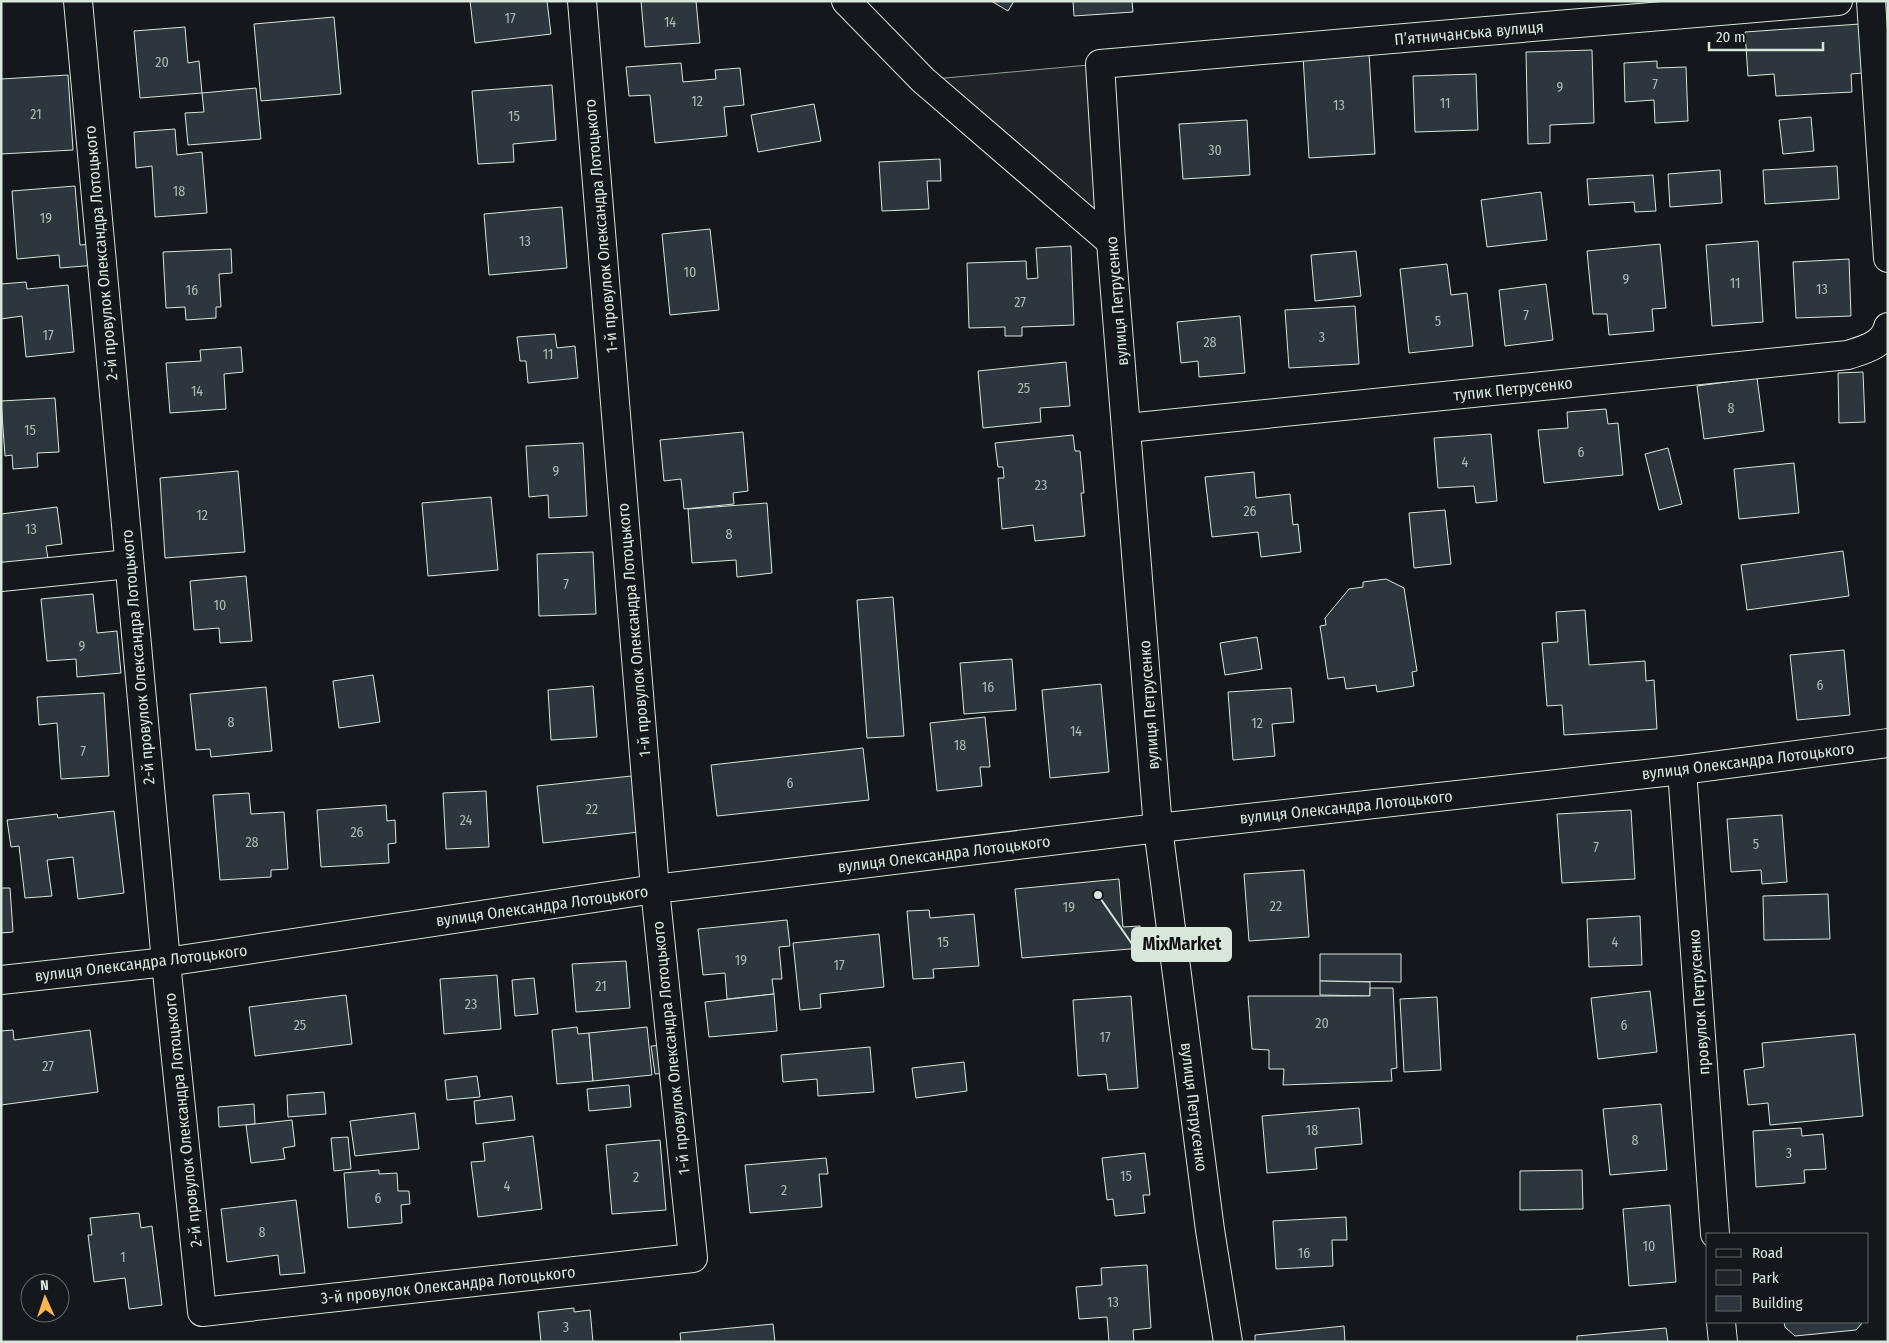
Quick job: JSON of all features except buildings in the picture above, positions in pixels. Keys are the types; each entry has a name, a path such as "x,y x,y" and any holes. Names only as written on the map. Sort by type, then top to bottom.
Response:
{"street":[{"name":"2-й провулок Олександра Лотоцького","path":"78,1 166,962 202,1312"},
{"name":"1-й провулок Олександра Лотоцького","path":"582,1 655,889 693,1258"},
{"path":"846,1 923,80 1112,242"},
{"name":"Пʼятничанська вулиця","path":"1100,64 1838,1"},
{"path":"1871,1 1888,258"},
{"name":"вулиця Петрусенко","path":"1100,64 1112,242 1158,828 1210,1230 1228,1342"},
{"name":"тупик Петрусенко","path":"1127,428 1848,355 1870,348 1886,332 1888,327"},
{"path":"1,577 129,564"},
{"name":"вулиця Олександра Лотоцького","path":"1,980 166,962 655,889 1158,828 1682,770 1888,743"},
{"name":"провулок Петрусенко","path":"1682,770 1715,1233"},
{"name":"3-й провулок Олександра Лотоцького","path":"202,1312 693,1258"},
{"path":"1721,1323 1723,1342"}],"green space":[{"path":"1100,64 1111,242 923,80"}],"place":[{"name":"MixMarket","path":"1098,895"}]}
